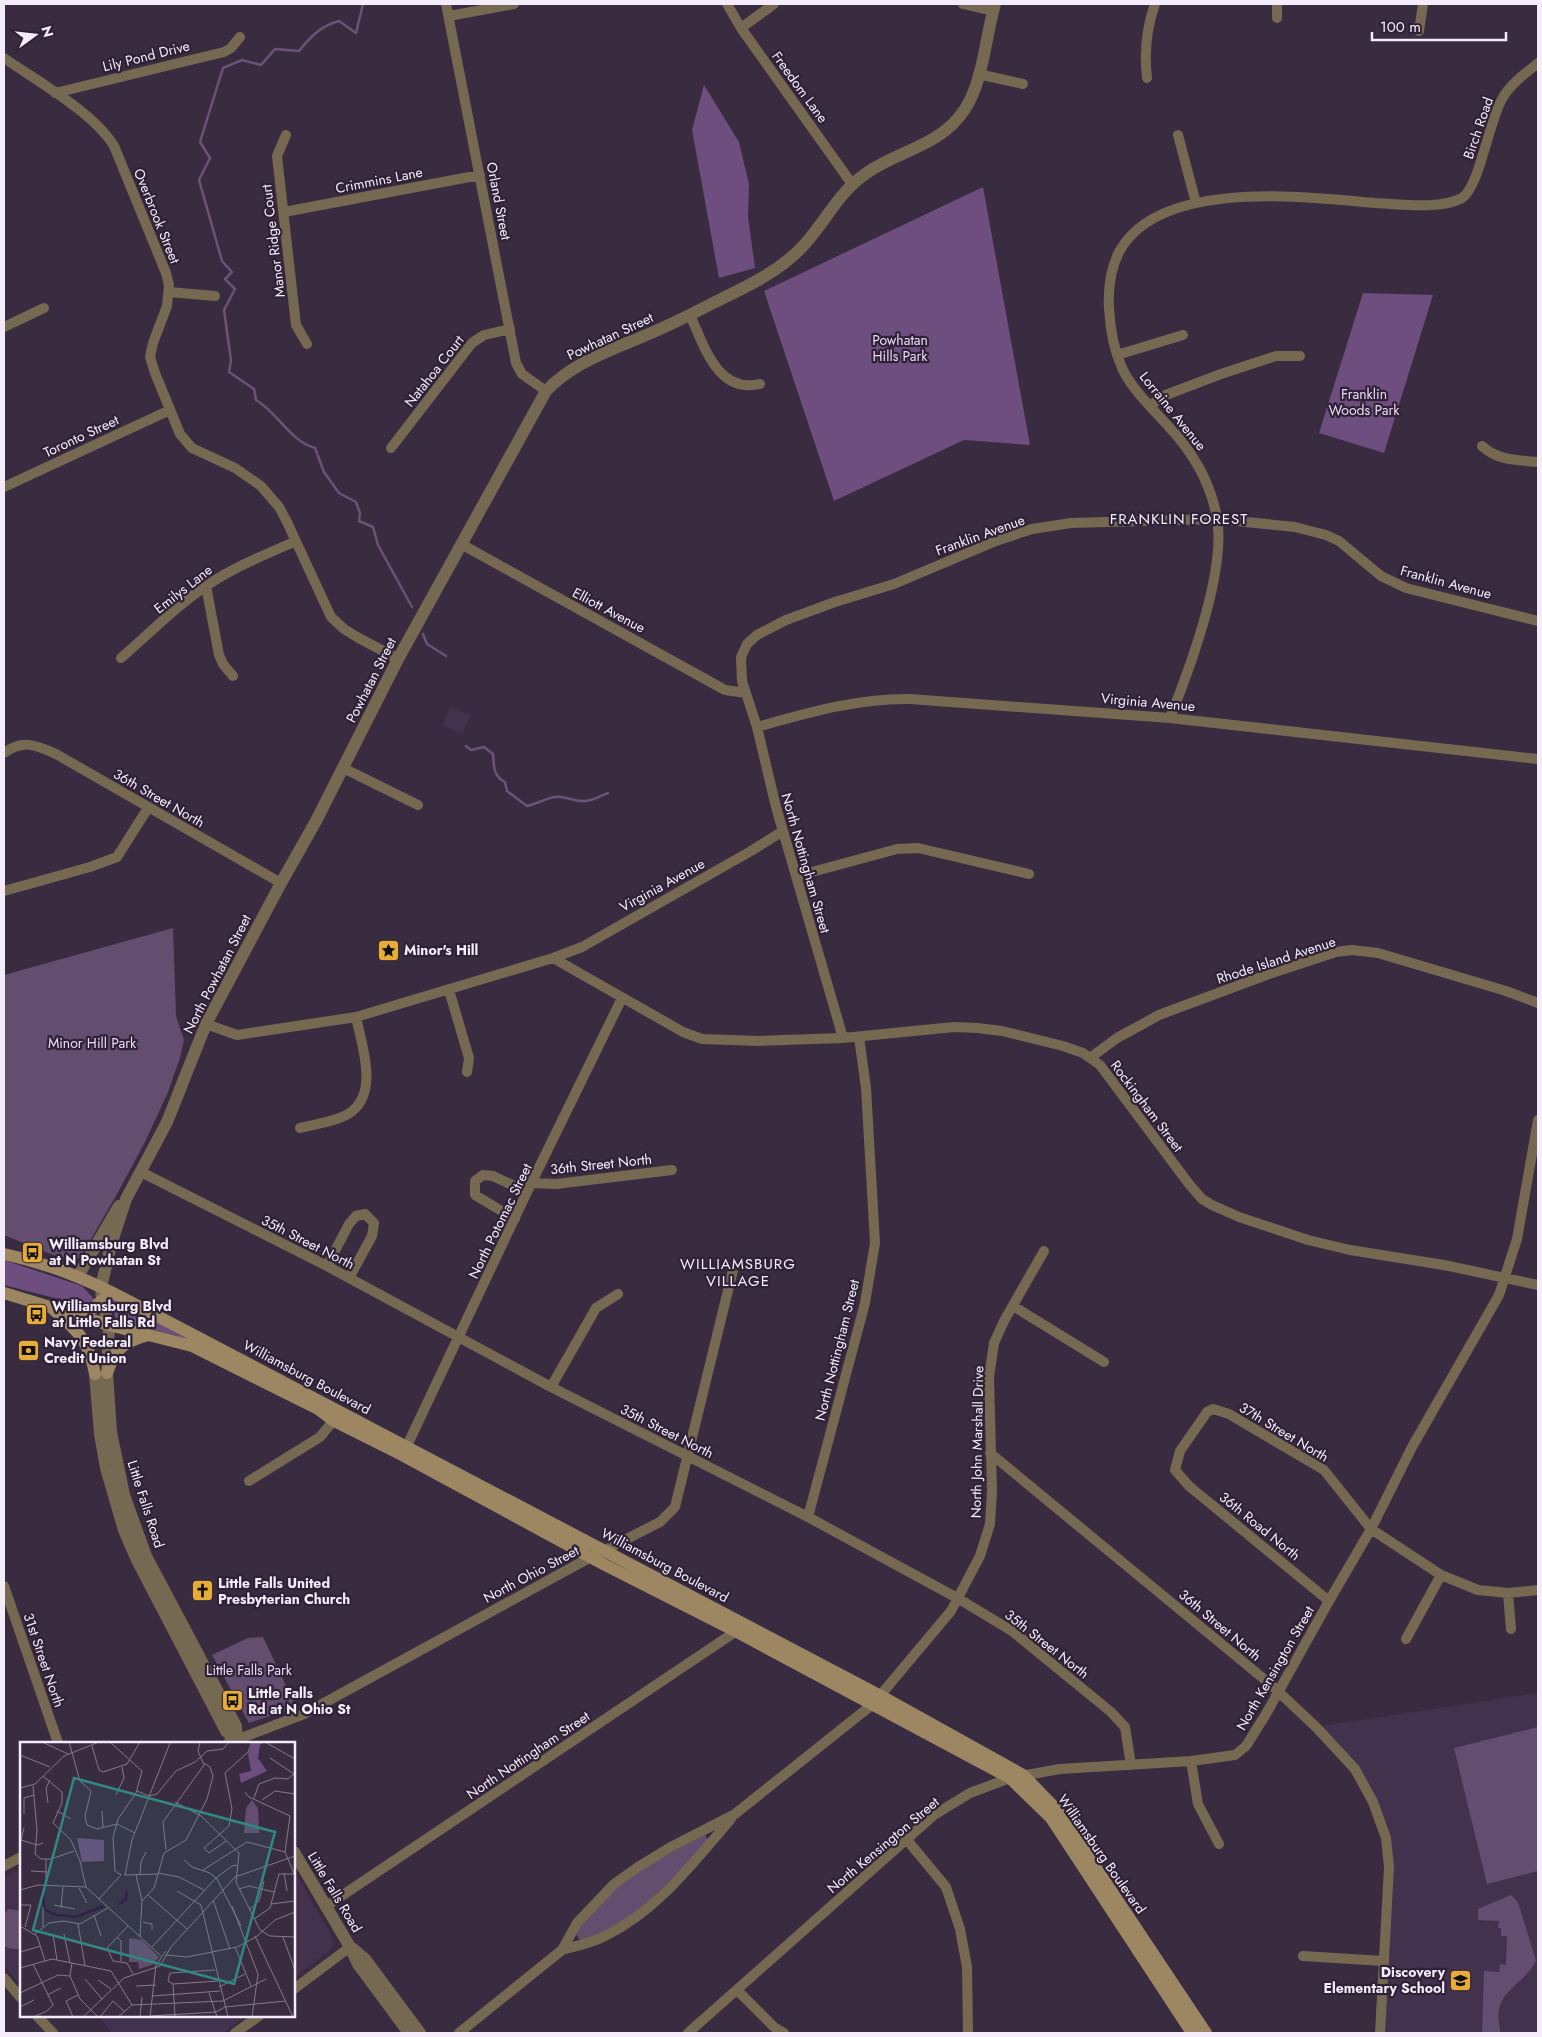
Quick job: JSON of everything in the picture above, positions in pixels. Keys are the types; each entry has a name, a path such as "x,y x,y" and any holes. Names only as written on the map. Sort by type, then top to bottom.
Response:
{"main road":[{"path":"4,1247 31,1260"},
{"name":"Williamsburg Boulevard","path":"4,1254 31,1260 101,1286 337,1416 605,1550 740,1628"},
{"name":"Williamsburg Boulevard","path":"4,1293 109,1325 192,1346 318,1409 337,1416"},
{"path":"69,1312 94,1308 102,1300"},
{"path":"50,1307 77,1331 86,1343 101,1374 117,1350 134,1339 150,1335"},
{"name":"Williamsburg Boulevard","path":"404,1451 591,1557 740,1628 1017,1776 1058,1811 1206,2033"},
{"name":"Williamsburg Boulevard","path":"1017,1776 1051,1818 1192,2033"}],"street":[{"name":"Orland Street","path":"446,4 519,371 546,391"},
{"path":"449,16 514,4"},
{"name":"Freedom Lane","path":"727,4 741,28 852,184"},
{"path":"741,28 774,4"},
{"path":"963,4 994,8"},
{"path":"1147,78 1146,36 1155,4"},
{"path":"1277,4 1277,18"},
{"path":"1419,31 1423,4"},
{"name":"Powhatan Street","path":"316,821 398,659 546,391 554,382 575,367 690,315 774,272 805,244 834,204 852,184 883,162 926,144 946,132 965,108 974,92 994,8"},
{"name":"Lily Pond Drive","path":"55,94 224,52 231,48 240,37"},
{"name":"Overbrook Street","path":"4,58 85,115 103,130 114,146 163,264 169,292 167,306 153,343 150,357 180,434 192,448 249,477 266,491 279,507 331,617 350,634 398,659"},
{"name":"Birch Road","path":"1449,203 1462,198 1472,187 1491,123 1504,95 1517,80 1538,63"},
{"path":"978,74 1023,84"},
{"name":"Manor Ridge Court","path":"286,135 277,156 296,325 307,344"},
{"path":"1178,135 1196,203"},
{"name":"Crimmins Lane","path":"284,212 480,174"},
{"name":"Lorraine Avenue","path":"1170,718 1182,687 1212,588 1219,539 1217,519 1211,492 1196,461 1172,430 1133,387 1117,355 1109,298 1111,273 1120,250 1134,233 1146,224 1169,213 1196,203 1240,196 1296,197 1409,205 1449,203"},
{"path":"169,292 215,296"},
{"path":"4,327 44,308"},
{"path":"690,315 714,366 721,374 739,385 760,384"},
{"name":"Natahoa Court","path":"391,448 472,343 481,336 510,329"},
{"path":"1117,355 1183,335"},
{"path":"1150,406 1163,396 1221,374 1276,356 1300,356"},
{"name":"Toronto Street","path":"4,487 170,410"},
{"path":"1482,446 1494,455 1504,459 1538,462"},
{"name":"Franklin Avenue","path":"746,693 740,667 741,657 747,644 764,630 835,602 894,584 996,540 1032,530 1071,523 1217,519 1268,523 1326,535 1348,548 1381,576 1400,586 1538,621"},
{"name":"Emilys Lane","path":"121,658 206,586 231,571 296,541"},
{"name":"Elliott Avenue","path":"461,544 725,690 746,693"},
{"path":"206,586 219,655 223,664 233,676"},
{"name":"North Nottingham Street","path":"746,693 757,727 764,763 824,978 843,1038"},
{"name":"Virginia Avenue","path":"757,727 825,709 891,699 1104,712 1170,718 1538,759"},
{"name":"36th Street North","path":"4,753 20,744 38,746 56,754 281,883"},
{"path":"343,768 418,805"},
{"path":"4,891 90,868 117,857 148,808"},
{"name":"North Powhatan Street","path":"101,1286 111,1245 126,1199 177,1101 206,1024 316,821"},
{"name":"Virginia Avenue","path":"206,1024 237,1035 356,1017 553,958 582,946 783,831"},
{"path":"797,876 897,849 918,848 1028,874"},
{"name":"Rhode Island Avenue","path":"1090,1058 1117,1038 1159,1015 1269,974 1336,952 1352,950 1378,953 1506,991 1538,1003"},
{"name":"Rockingham Street","path":"553,958 683,1032 702,1039 722,1041 843,1038 954,1027 1002,1031 1063,1046 1090,1058 1100,1065 1188,1184 1202,1199 1212,1205 1239,1217 1331,1246 1444,1265 1538,1286"},
{"path":"449,990 470,1058 467,1072"},
{"name":"North Potomac Street","path":"404,1451 622,998"},
{"path":"300,1128 347,1115 360,1106 366,1088 364,1059 356,1017"},
{"name":"North Nottingham Street","path":"808,1518 865,1303 875,1243 866,1088 859,1037"},
{"name":"North Kensington Street","path":"688,2033 934,1815 970,1794 1017,1776 1060,1769 1191,1761 1235,1755 1246,1746 1279,1692 1371,1529 1412,1447 1499,1296 1506,1279 1517,1239 1538,1120"},
{"name":"36th Street North","path":"515,1219 475,1195 475,1182 483,1175 494,1176 530,1188 672,1170"},
{"name":"35th Street North","path":"141,1172 349,1278 551,1387 808,1518 959,1599 1012,1631 1111,1712 1125,1727 1130,1765"},
{"name":"North Powhatan Street","path":"78,1276 120,1205 126,1199"},
{"path":"326,1266 356,1216 365,1214 374,1223 372,1236 349,1278"},
{"name":"North John Marshall Drive","path":"562,1950 604,1937 638,1916 665,1894 735,1814 877,1700 951,1611 980,1556 990,1524 992,1491 989,1377 994,1343 1044,1251"},
{"name":"North Ohio Street","path":"233,1742 304,1714 591,1557 660,1522 675,1507 734,1266"},
{"name":"Little Falls Road","path":"101,1286 102,1300 109,1325 101,1374 117,1465 134,1526 146,1556 236,1726 233,1742"},
{"path":"551,1387 596,1308 618,1294"},
{"path":"1013,1306 1104,1362"},
{"name":"37th Street North","path":"1213,1409 1238,1419 1324,1470 1371,1529 1441,1575 1478,1590 1508,1593 1538,1590"},
{"name":"36th Road North","path":"1213,1409 1207,1412 1180,1450 1175,1470 1189,1486 1329,1601"},
{"path":"249,1481 320,1437 337,1416"},
{"name":"36th Street North","path":"990,1453 1279,1692 1316,1726 1354,1769 1373,1802 1386,1838 1389,1867 1380,2033"},
{"path":"1406,1639 1441,1575"},
{"name":"31st Street North","path":"4,1586 58,1742"},
{"path":"1508,1593 1511,1629"},
{"name":"North Nottingham Street","path":"325,1907 740,1628"},
{"path":"1191,1761 1198,1804 1219,1844"},
{"name":"North John Marshall Drive","path":"459,2033 562,1950 578,1923 614,1884 669,1848 735,1814"},
{"path":"907,1840 946,1887 960,1929 967,1967 968,2033"},
{"name":"Little Falls Road","path":"295,1854 358,1964 409,2033"},
{"path":"4,1866 20,1858"},
{"path":"295,1988 350,1947"},
{"name":"Little Falls Road","path":"350,1947 365,1959 420,2033"},
{"path":"1303,1956 1383,1961"},
{"path":"4,1978 20,1997"},
{"path":"737,1990 774,2028 784,2033"},
{"path":"38,2017 53,2033"},
{"path":"235,2033 257,2017"}],"shaded area":[{"path":"451,706 471,716 462,734 442,725"},
{"path":"1538,1693 1538,2033 1380,2033 1386,1838 1355,1769 1316,1727"},
{"path":"20,1870 20,1985 4,1966 4,1878"},
{"path":"295,1873 331,1934 333,1943 331,1949 295,1977"},
{"path":"99,2017 244,2017 223,2033 112,2033"}],"green space":[{"path":"704,85 739,142 749,184 748,217 755,268 719,278 692,130"},
{"name":"Powhatan Hills Park","path":"983,187 1030,445 964,440 834,501 764,291"},
{"name":"Franklin Woods Park","path":"1363,293 1433,295 1384,453 1319,433"},
{"name":"Minor Hill Park","path":"173,928 176,1016 184,1040 168,1092 145,1142 117,1194 80,1258 72,1260 53,1255 4,1235 4,975"},
{"path":"4,1260 82,1286 96,1301 84,1305 78,1304 4,1285"},
{"path":"110,1296 221,1355 177,1336 116,1320"},
{"name":"Little Falls Park","path":"263,1637 296,1707 249,1723 212,1655 248,1638"},
{"path":"1538,1727 1538,1871 1487,1884 1454,1748"},
{"path":"705,1835 708,1840 666,1885 635,1912 600,1934 581,1941 575,1933 611,1892 627,1879"},
{"path":"1511,1895 1518,1902 1536,1961 1503,1999 1499,2008 1498,2019 1501,2033 1482,2033 1484,1971 1499,1972 1500,1964 1506,1965 1507,1936 1501,1936 1501,1928 1498,1928 1499,1921 1478,1920 1478,1909"},
{"path":"9,1909 20,1911 20,1948 12,1949 4,1946 4,1913"}],"waterway":[{"path":"363,4 356,33 339,21 317,32 299,51 275,49 261,65 242,60 223,68 200,142 210,158 199,180 222,261 232,272 225,279 235,289 224,310 231,360 229,372 254,389 256,400 271,412 291,433 315,448 324,472 339,493 356,502 360,513 359,521 373,527 378,545 412,607"},
{"path":"423,634 427,644 446,656"},
{"path":"466,746 471,750 484,747 493,754 496,774 505,782 507,791 527,806 554,797 586,801 608,793"}],"place":[{"name":"Minor's Hill","path":"388,950"},
{"name":"Williamsburg Blvd at N Powhatan St","path":"33,1252"},
{"name":"Williamsburg Blvd at Little Falls Rd","path":"36,1314"},
{"name":"Navy Federal Credit Union","path":"28,1350"},
{"name":"Little Falls United Presbyterian Church","path":"202,1591"},
{"name":"Little Falls Rd at N Ohio St","path":"232,1701"},
{"name":"Discovery Elementary School","path":"1461,1980"}],"district":[{"name":"FRANKLIN FOREST","path":"1179,519"},
{"name":"WILLIAMSBURG VILLAGE","path":"738,1272"}]}
